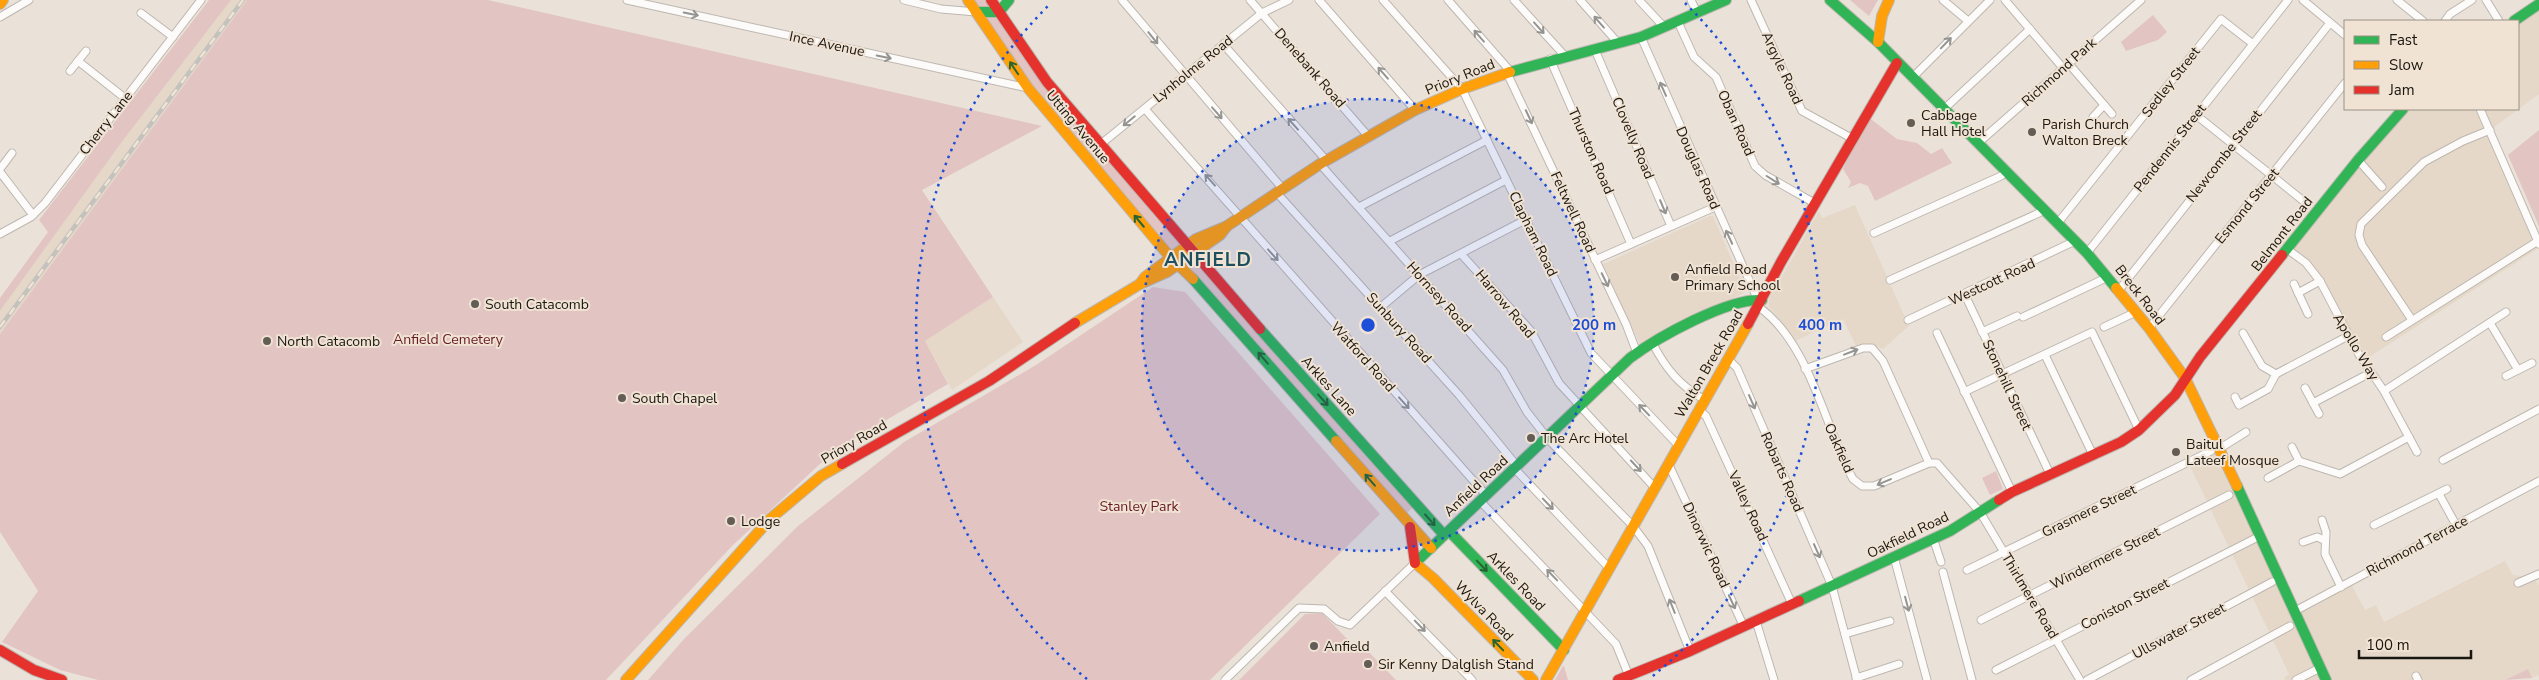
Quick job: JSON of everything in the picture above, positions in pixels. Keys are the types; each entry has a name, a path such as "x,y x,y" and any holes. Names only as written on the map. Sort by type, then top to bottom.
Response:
{"main road":[{"path":"0,4 3,0"},
{"name":"Utting Avenue","path":"968,0 1028,88 1174,261"},
{"path":"986,26 990,0"},
{"name":"Utting Avenue","path":"990,0 1047,82 1191,250"},
{"path":"976,12 999,12 1009,0"},
{"name":"Priory Road","path":"626,680 770,520 821,476 989,381 1039,346 1140,284 1145,277 1220,235 1227,226 1323,162 1415,110 1462,89 1550,60 1641,37 1726,0"},
{"name":"Breck Road","path":"1830,0 1878,42 1943,110 2087,253 2108,276 2149,328 2185,378 2215,450 2295,611 2326,680"},
{"path":"1878,42 1882,16 1889,0"},
{"path":"2515,20 2539,4"},
{"name":"Walton Breck Road","path":"1546,680 1678,445 1729,360 1759,301 1897,63"},
{"name":"Belmont Road","path":"2185,378 2358,160 2402,110"},
{"name":"Arkles Lane","path":"1191,250 1446,533"},
{"path":"1174,261 1195,281 1410,527 1431,548"},
{"name":"Anfield Road","path":"1415,563 1516,468 1610,375 1636,353 1735,304 1759,301"},
{"name":"Oakfield Road","path":"1618,680 1629,678 1744,627 1950,531 2012,492 2121,442 2139,430 2175,396 2185,378"},
{"path":"1410,527 1415,563"},
{"name":"Arkles Road","path":"1446,533 1564,650"},
{"name":"Wylva Road","path":"1415,563 1433,578 1533,680"},
{"path":"0,650 34,670 62,680"},
{"path":"0,660 42,680"}],"street":[{"path":"0,18 29,0"},
{"name":"Cherry Lane","path":"0,234 33,215 202,0"},
{"name":"Ince Avenue","path":"627,0 1028,88"},
{"path":"904,0 941,9 976,12"},
{"name":"Sunbury Road","path":"1122,0 1280,190 1380,307 1459,395 1516,468 1610,569"},
{"name":"Denebank Road","path":"1250,0 1368,136"},
{"name":"Lynholme Road","path":"1101,144 1262,13 1289,0"},
{"path":"1319,0 1415,110"},
{"name":"Clapham Road","path":"1383,0 1462,89 1591,353 1678,445"},
{"name":"Feltwell Road","path":"1448,0 1509,72 1626,324 1636,353"},
{"path":"1514,0 1565,56"},
{"path":"1580,0 1618,44"},
{"path":"1639,0 1664,27"},
{"path":"1690,0 1697,13"},
{"name":"Argyle Road","path":"1751,0 1802,111 1853,139"},
{"path":"1943,0 1968,21"},
{"path":"1912,78 1990,0"},
{"path":"2005,0 2112,114"},
{"name":"Richmond Park","path":"1978,144 2141,0"},
{"name":"Pendennis Street","path":"2087,253 2288,0"},
{"path":"2303,0 2344,34"},
{"path":"2397,0 2422,20"},
{"path":"2446,20 2450,14 2472,0"},
{"path":"2486,0 2498,20"},
{"path":"141,13 173,37"},
{"name":"Sedley Street","path":"2057,224 2221,19 2253,44"},
{"name":"Oban Road","path":"1678,22 1694,57 1716,78 1755,166 1765,175 1816,204"},
{"name":"Newcombe Street","path":"2119,290 2330,23"},
{"path":"1943,110 2030,28"},
{"name":"Douglas Road","path":"1641,37 1759,301"},
{"name":"Hornsey Road","path":"1222,44 1359,207 1503,370 1527,412 1633,526 1648,546 1690,651"},
{"name":"Clovelly Road","path":"1595,50 1671,226"},
{"path":"70,71 86,51"},
{"name":"Thurston Road","path":"1550,60 1631,244"},
{"path":"78,61 126,98"},
{"name":"Esmond Street","path":"2149,328 2344,84"},
{"path":"2093,117 2104,105"},
{"name":"Watford Road","path":"1145,109 1483,498 1616,644 1629,678"},
{"path":"2386,337 2538,242 2480,110"},
{"path":"2196,115 2306,203"},
{"path":"2412,320 2362,245 2359,235 2361,224 2424,162 2463,141 2490,130"},
{"path":"1359,207 1487,140"},
{"path":"12,154 0,171 33,215"},
{"path":"2358,160 2382,187"},
{"path":"1874,233 2001,176 2006,172"},
{"path":"1390,241 1506,180"},
{"path":"1595,260 1715,206"},
{"path":"1890,280 2043,210"},
{"path":"1380,307 1419,275 1525,220"},
{"name":"Westcott Road","path":"1908,320 2075,242"},
{"name":"Apollo Way","path":"2287,250 2306,263 2320,281 2348,336 2370,373 2384,391 2417,452"},
{"name":"Harrow Road","path":"1462,254 1531,331 1559,383 1654,487"},
{"path":"1982,332 2108,276"},
{"path":"2298,294 2320,281"},
{"path":"2294,284 2308,314"},
{"name":"Stonehill Street","path":"1965,295 2050,474"},
{"name":"Oakfield","path":"1759,301 1798,352 1846,467 1862,486 1874,486 1929,463"},
{"path":"2104,327 2136,312"},
{"path":"2384,391 2506,312"},
{"path":"2490,322 2518,370"},
{"path":"1964,392 2092,332 2139,430"},
{"path":"1937,333 2012,492"},
{"path":"2243,333 2262,366 2276,374"},
{"path":"2234,398 2239,405 2268,389 2276,374 2348,336"},
{"path":"1653,344 1665,366 1680,383 1705,400"},
{"path":"1805,369 1863,348 1872,348 1883,361 1929,463 1937,463 1980,512"},
{"path":"2045,354 2093,455"},
{"name":"Robarts Road","path":"1729,360 1737,368 1832,586 1857,679"},
{"path":"2506,376 2532,363"},
{"path":"2313,403 2370,373"},
{"path":"2305,388 2319,414"},
{"path":"2444,460 2539,409"},
{"name":"Valley Road","path":"1699,410 1706,416 1792,605"},
{"name":"Grasmere Street","path":"1967,570 2215,450 2246,432"},
{"path":"2292,447 2299,461 2340,474 2409,437"},
{"path":"2268,478 2299,461"},
{"name":"Dinorwic Road","path":"1668,463 1744,627"},
{"name":"Richmond Terrace","path":"2295,611 2539,481"},
{"path":"2374,525 2427,497 2439,494 2447,489"},
{"name":"Windermere Street","path":"1981,620 2229,494"},
{"path":"2439,494 2456,525"},
{"name":"Thirlmere Road","path":"1980,512 2080,680"},
{"path":"2322,520 2326,532 2324,540 2325,554 2341,587"},
{"path":"2303,542 2317,537 2324,540"},
{"path":"1933,538 1941,562"},
{"name":"Coniston Street","path":"1996,670 2254,539"},
{"path":"1894,557 1927,680"},
{"name":"Anfield Road","path":"1225,680 1299,608 1324,609 1338,621 1350,625 1415,563"},
{"path":"1943,572 1972,680"},
{"path":"2518,584 2539,574"},
{"name":"Ullswater Street","path":"2087,680 2272,582"},
{"path":"1385,591 1472,680"},
{"path":"1756,621 1774,680"},
{"path":"1845,634 1890,621"},
{"path":"2191,680 2290,626"},
{"path":"1857,679 1899,664"},
{"path":"2296,680 2320,668"}],"shaded area":[{"path":"231,0 247,0 0,334 0,311 121,143"},
{"path":"2539,4 2539,94 2519,109 2519,20"},
{"path":"2402,110 2517,110 2490,130 2539,248 2366,359 2348,336 2320,281 2287,249"},
{"path":"1855,205 1909,326 1883,349 1872,344 1857,348 1843,319 1795,341 1769,306 1769,299 1819,211 1822,218"},
{"name":"Anfield Road Primary School","path":"1713,216 1745,290 1744,293 1640,344 1603,264"},
{"path":"993,297 1023,342 952,390 925,341"},
{"path":"2218,447 2295,611 2350,582 2365,610 2376,605 2384,622 2505,561 2513,575 2522,576 2529,573 2539,585 2539,678 2538,675 2532,678 2528,669 2505,680 2285,680 2284,678 2289,674 2188,462"}],"green space":[{"path":"209,0 231,0 121,143 0,311 0,298 48,232 39,220"},
{"name":"Anfield Cemetery","path":"247,0 488,0 1042,126 922,190 993,297 925,341 948,384 835,450 733,545 606,680 98,680 60,670 2,642 38,591 0,532 0,334"},
{"path":"968,0 989,0 988,12 999,12 1019,43 1416,504 1403,517 1095,168"},
{"path":"1850,0 1878,0 1869,16"},
{"path":"2153,15 2167,32 2158,40 2126,51 2121,42"},
{"path":"1868,117 1897,139 1917,143 1931,154 1942,148 1952,163 1875,201 1868,186 1860,183 1848,188 1851,182 1843,169"},
{"path":"2539,130 2539,226 2508,155"},
{"name":"Stanley Park","path":"1153,287 1185,292 1380,514 1210,680 648,680 684,639 798,526 904,442 1036,365"},
{"path":"1996,471 2003,489 1990,495 1982,478"},
{"name":"Anfield","path":"1322,613 1357,649 1361,644 1396,680 1239,680 1305,614"},
{"path":"1563,666 1568,680 1555,680"},
{"path":"2528,669 2532,678 2505,680"}],"railway":[{"path":"0,327 243,0"}],"traffic: fast":[{"path":"976,12 999,12 1009,0"},
{"path":"1510,72 1641,37 1726,0"},
{"path":"1830,0 1878,42 2087,253 2116,288"},
{"path":"2515,20 2539,4"},
{"path":"2282,255 2358,160 2402,110"},
{"path":"1193,279 1336,441"},
{"path":"1415,563 1630,358 1642,349 1694,320 1731,305 1762,300"},
{"path":"1260,329 1444,535"},
{"path":"2237,486 2326,680"},
{"path":"1799,601 1950,531 1999,500"},
{"path":"1449,531 1564,650"}],"traffic: slow":[{"path":"0,4 3,0"},
{"path":"968,0 1028,88 1171,258 1193,279"},
{"path":"1878,42 1882,16 1889,0"},
{"path":"1140,284 1145,277 1196,239 1227,226 1320,164 1415,110 1462,89 1510,72"},
{"path":"1075,323 1140,284 1167,272 1220,235 1227,226"},
{"path":"2116,288 2149,328 2185,378 2237,486"},
{"path":"1546,680 1748,324"},
{"path":"1336,441 1431,548"},
{"path":"626,680 770,519 821,476 842,464"},
{"path":"1415,563 1433,578 1533,680"}],"traffic: jam":[{"path":"991,0 1047,82 1260,329"},
{"path":"1748,324 1781,262 1897,63"},
{"path":"1999,500 2012,492 2121,442 2139,430 2175,395 2200,357 2282,255"},
{"path":"842,464 989,381 1075,323"},
{"path":"1410,527 1415,563"},
{"path":"1618,680 1690,651 1799,601"},
{"path":"0,650 34,670 62,680"}],"place":[{"name":"Cabbage Hall Hotel","path":"1911,123"},
{"name":"Parish Church Walton Breck","path":"2032,132"},
{"name":"Anfield Road Primary School","path":"1675,277"},
{"name":"South Catacomb","path":"475,304"},
{"name":"North Catacomb","path":"267,341"},
{"name":"South Chapel","path":"622,398"},
{"name":"The Arc Hotel","path":"1531,438"},
{"name":"Baitul Lateef Mosque","path":"2176,452"},
{"name":"Lodge","path":"731,521"},
{"name":"Anfield","path":"1314,646"},
{"name":"Sir Kenny Dalglish Stand","path":"1368,664"}],"district":[{"name":"ANFIELD","path":"1208,260"}]}
